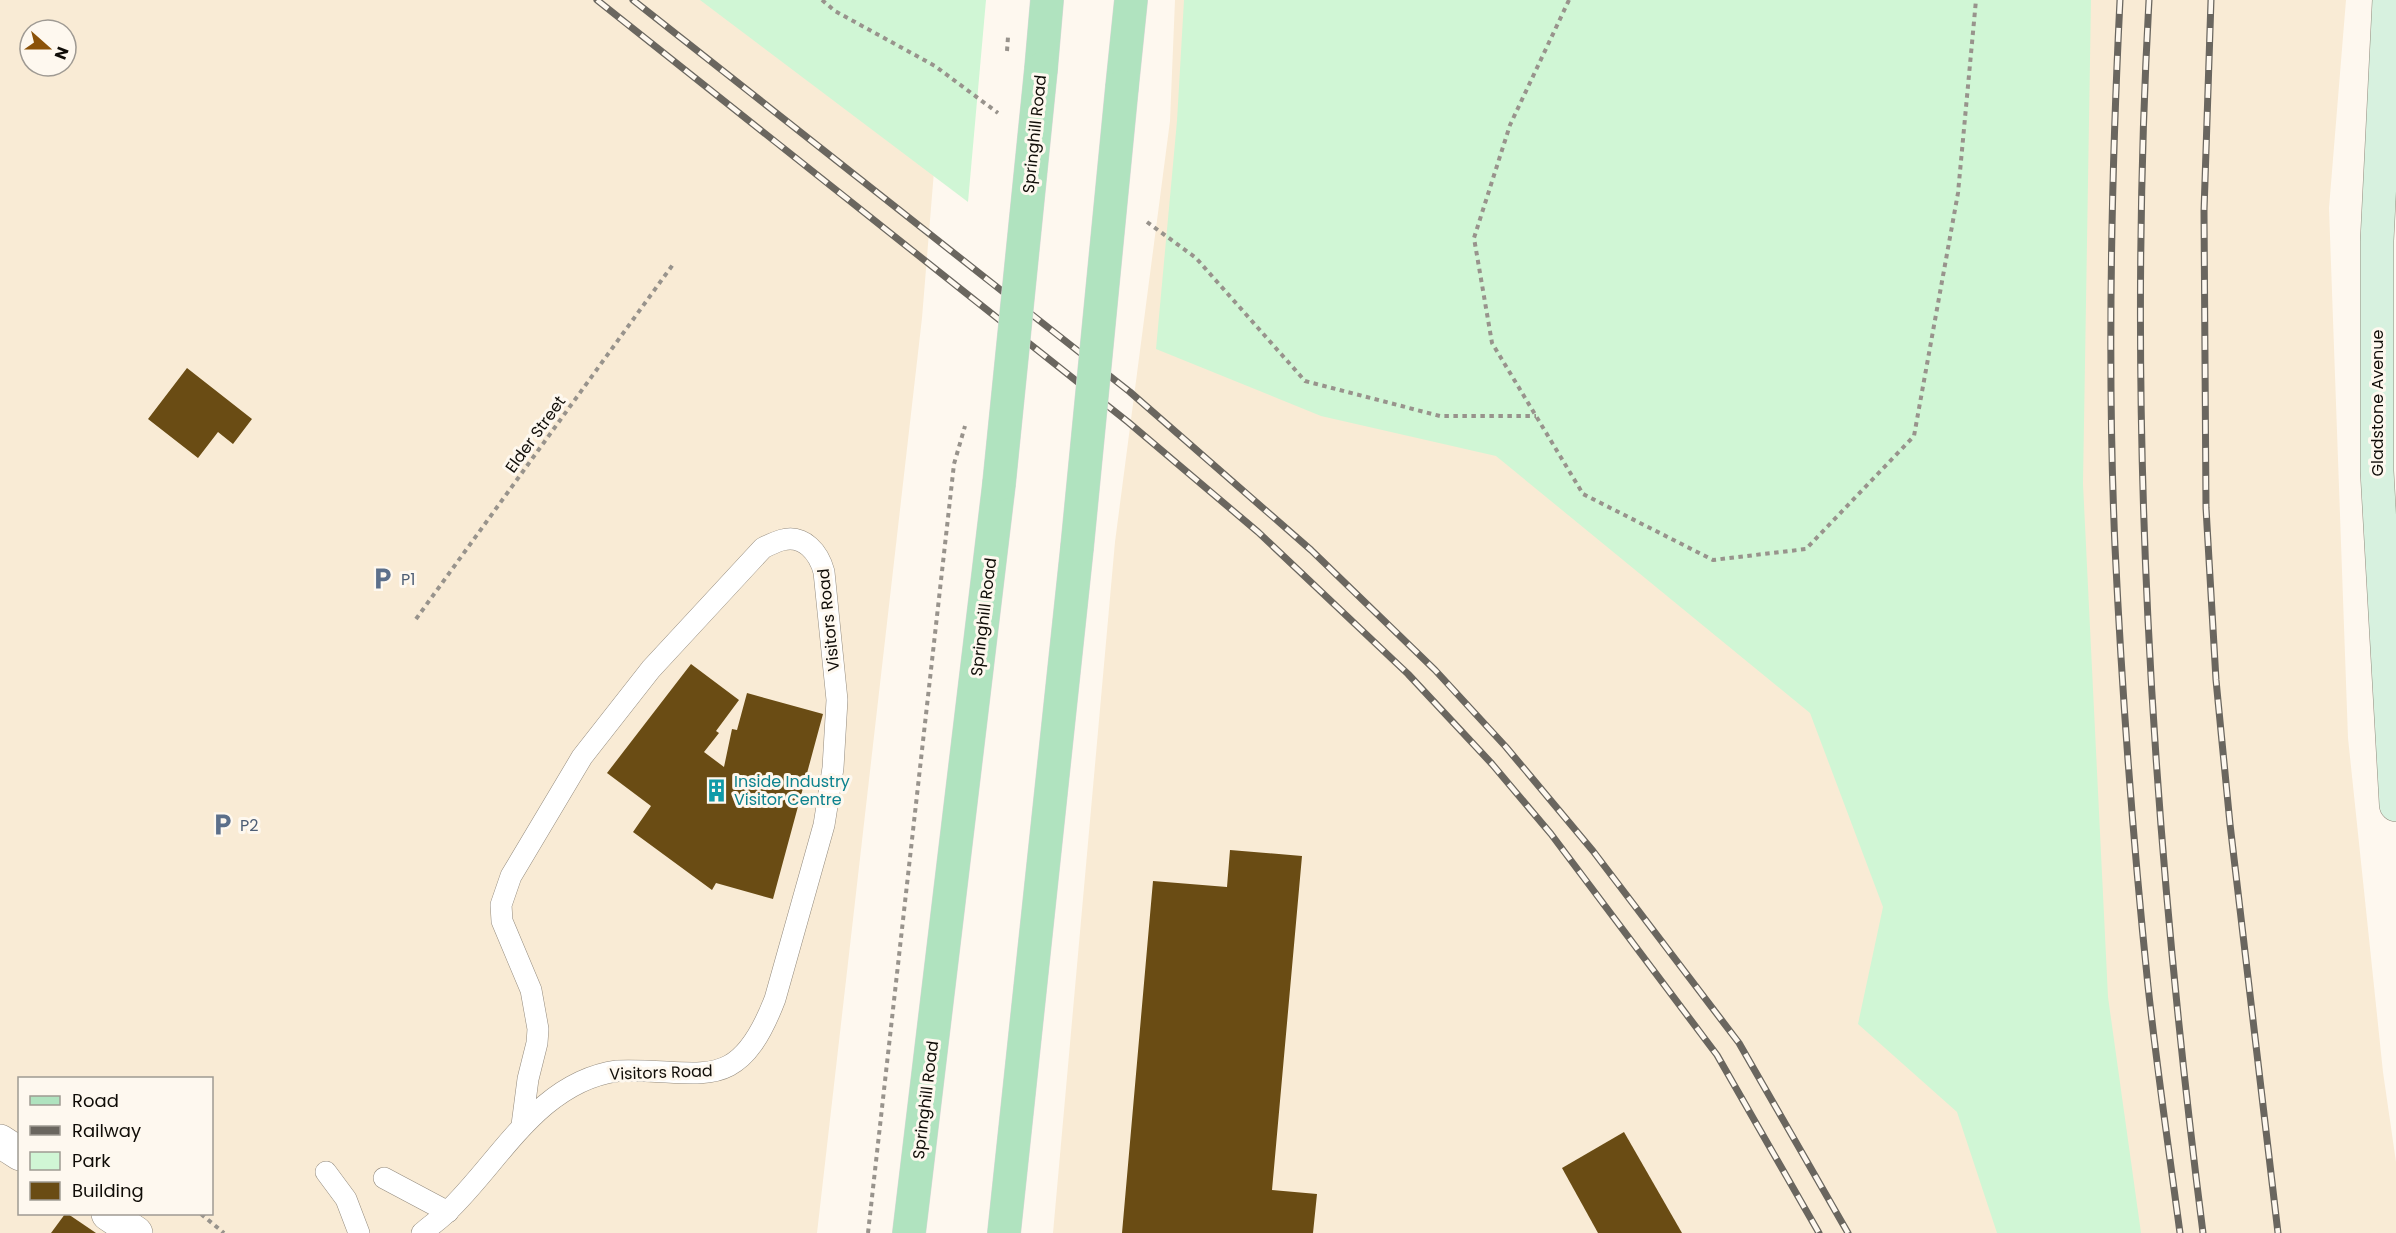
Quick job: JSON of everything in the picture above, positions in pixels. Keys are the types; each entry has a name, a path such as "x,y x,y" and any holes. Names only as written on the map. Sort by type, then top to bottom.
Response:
{"main road":[{"name":"Springhill Road","path":"909,1233 999,484 1047,0"},
{"path":"1004,1233 1077,548 1131,0"},
{"name":"Gladstone Avenue","path":"2389,0 2377,241 2377,471 2396,806"}],"street":[{"path":"0,1141 18,1153"},
{"path":"109,1215 136,1233"}],"lane":[{"name":"Visitors Road","path":"422,1233 447,1212 522,1125 577,1084 606,1072 633,1070 696,1073 722,1069 733,1065 750,1048 766,1023 775,999 824,825 837,729 837,700 824,572 817,554 804,543 790,539 781,540 763,548 651,669 582,757 511,876 501,905 502,921 531,990 538,1029 522,1125"},
{"path":"326,1172 346,1199 358,1233"},
{"path":"384,1178 447,1212"},
{"name":"Visitors Road","path":"438,1233 447,1212"}],"path":[{"path":"822,0 835,11 935,66 1002,116"},
{"path":"1569,0 1510,125 1474,238 1492,343 1583,494 1713,560 1806,549 1914,436 1958,193 1976,0"},
{"path":"1138,215 1196,258 1305,381 1440,416 1536,416"},
{"name":"Elder Street","path":"416,619 674,263"},
{"path":"868,1233 954,464 968,417"},
{"path":"202,1215 224,1233"}],"shaded area":[{"path":"0,0 948,0 922,318 817,1233 0,1233"},
{"path":"1175,0 2346,0 2329,208 2348,738 2383,1072 2396,1162 2396,1233 1053,1233 1115,542 1170,121"}],"green space":[{"path":"700,0 986,0 968,202"},
{"path":"1184,0 2091,0 2083,484 2108,997 2141,1233 1997,1233 1957,1112 1858,1024 1883,907 1810,713 1496,456 1321,416 1156,349 1177,121"}],"building":[{"path":"187,368 252,419 233,444 218,432 198,458 148,419"},
{"name":"Inside Industry Visitor Centre","path":"691,664 739,700 716,731 719,733 704,752 724,767 732,729 737,730 747,693 823,714 773,899 716,883 712,890 633,832 651,806 607,773"},
{"path":"1230,850 1302,856 1272,1190 1317,1194 1313,1233 1122,1233 1153,881 1227,887"},
{"path":"1624,1132 1682,1233 1598,1233 1562,1168"},
{"path":"64,1215 69,1215 96,1233 51,1233"}],"railway":[{"path":"597,0 1128,422 1258,532 1408,674 1492,764 1551,834 1717,1055 1819,1233"},
{"path":"633,0 1130,392 1311,550 1435,670 1506,747 1593,851 1739,1043 1848,1233"},
{"path":"2120,0 2111,274 2111,410 2115,547 2128,767 2148,986 2180,1233"},
{"path":"2149,0 2140,309 2142,463 2148,618 2169,926 2203,1233"},
{"path":"2211,0 2204,211 2206,508 2216,680 2230,824 2278,1233"}],"place":[{"name":"P1","path":"383,579"},
{"name":"Inside Industry Visitor Centre","path":"716,790"},
{"name":"P2","path":"222,825"}]}
